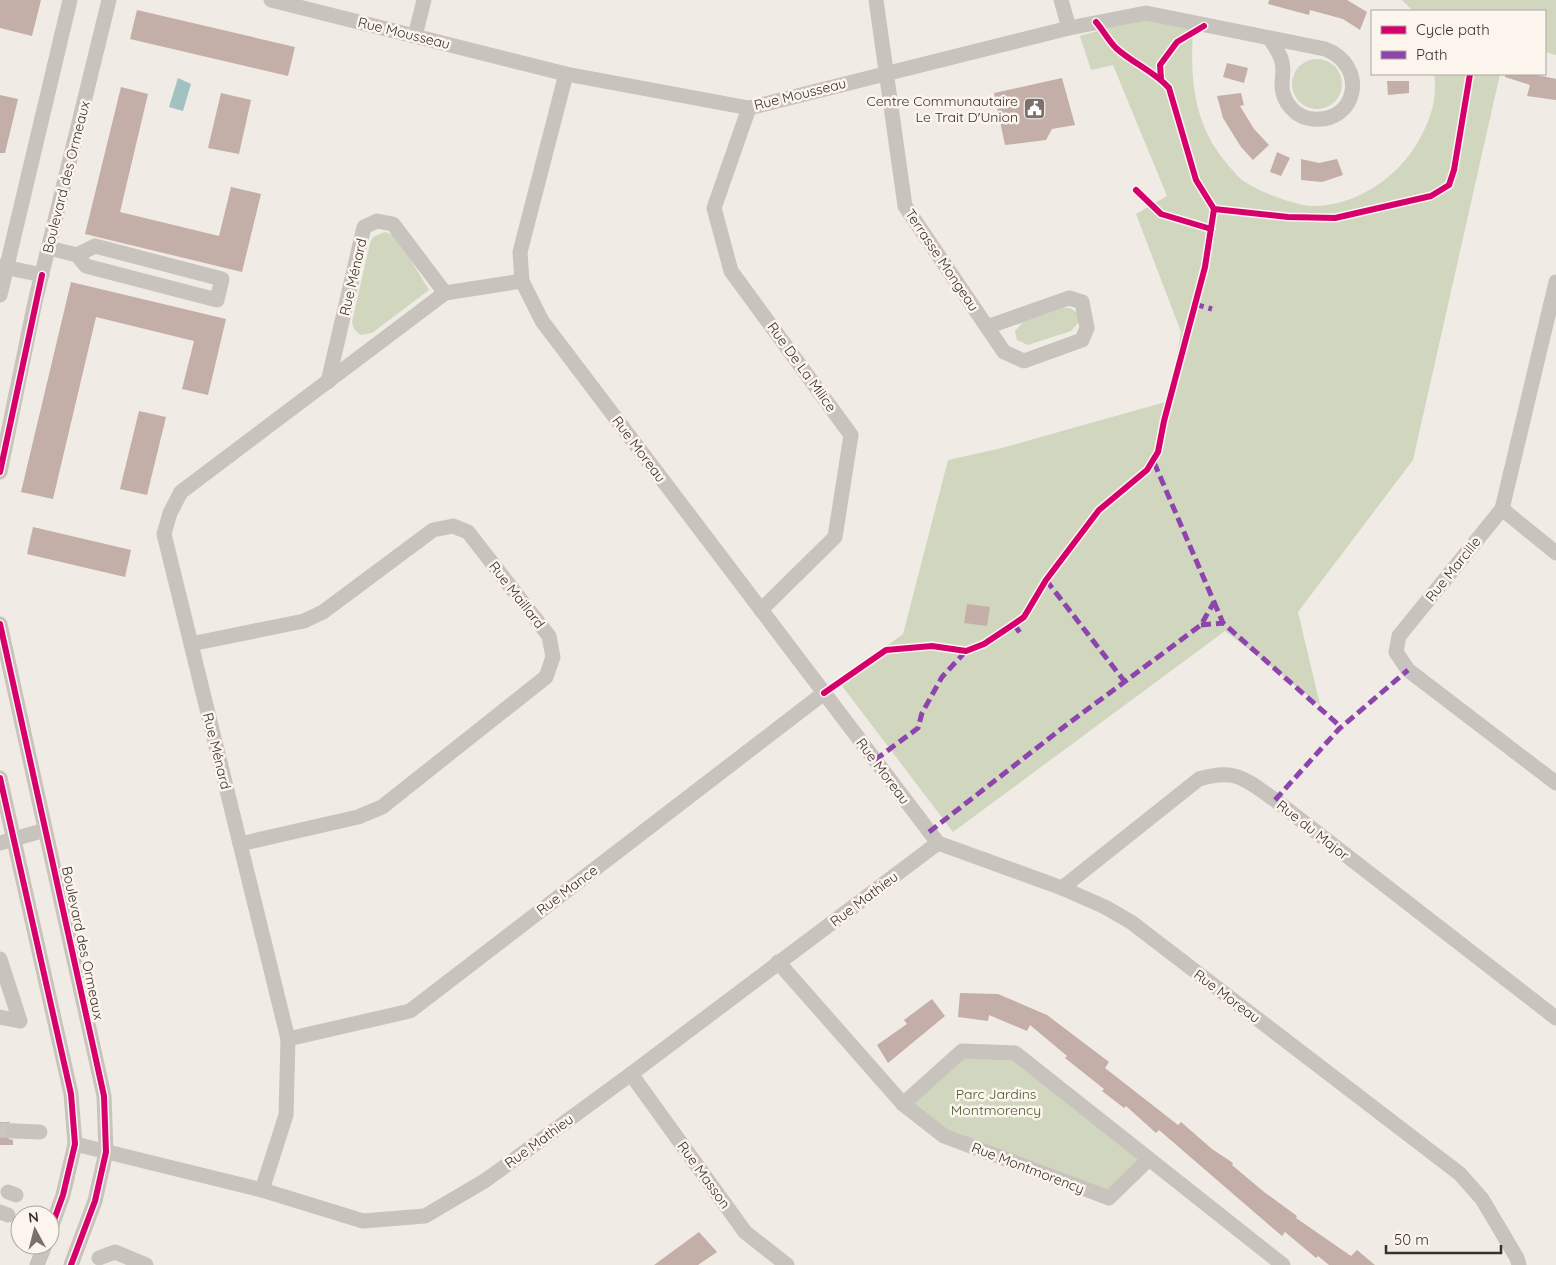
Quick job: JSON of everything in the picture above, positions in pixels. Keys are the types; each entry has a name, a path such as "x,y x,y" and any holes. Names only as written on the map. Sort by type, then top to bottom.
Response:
{"street":[{"path":"0,295 3,267 70,0"},
{"name":"Boulevard des Ormeaux","path":"0,472 42,275 109,0"},
{"name":"Rue Mousseau","path":"271,0 566,74 749,108 1069,28 1146,13 1325,49 1342,58 1352,73 1353,92 1344,108 1337,114 1319,120 1310,119 1294,110 1284,95 1282,62 1278,49 1270,38"},
{"path":"415,36 424,0"},
{"name":"Terrasse Mongeau","path":"876,0 905,206 987,327 1004,352 1024,361 1082,340 1087,328 1082,302 1069,298 987,327"},
{"path":"1061,0 1069,28"},
{"name":"Rue Moreau","path":"566,74 520,252 522,281 542,321 938,843 1062,888 1105,907 1131,922 1460,1174 1482,1199 1517,1258 1519,1265"},
{"name":"Rue De La Milice","path":"749,108 714,208 731,271 851,434 835,537 761,610"},
{"name":"Rue Ménard","path":"328,382 364,227 377,220 393,224 445,293"},
{"path":"49,248 78,255 86,266 217,300 222,279 95,246 78,255"},
{"path":"3,267 42,275"},
{"name":"Rue Ménard","path":"262,1190 286,1115 288,1039 164,534 181,492 445,293 522,281"},
{"name":"Rue Marcille","path":"1556,282 1502,509 1399,636 1396,652 1408,670 1556,783"},
{"path":"1502,509 1556,552"},
{"name":"Rue Maillard","path":"191,644 304,621 323,612 433,530 453,526 468,532 549,636 553,657 546,677 382,807 358,817 240,844"},
{"name":"Boulevard des Ormeaux","path":"0,624 104,1096 106,1152 95,1201 71,1265"},
{"name":"Rue Mance","path":"288,1039 410,1011 824,694"},
{"name":"Rue du Major","path":"1062,888 1199,779 1220,773 1243,778 1283,806 1556,1018"},
{"path":"0,778 7,840 72,1094 74,1144 59,1205"},
{"path":"7,840 46,830"},
{"name":"Rue Mathieu","path":"74,1144 262,1190 363,1221 425,1216 486,1180 632,1074 938,843"},
{"path":"0,959 20,1021 0,1017"},
{"name":"Rue Montmorency","path":"778,962 903,1104 944,1136 1109,1198 1149,1159"},
{"path":"903,1104 962,1051 1015,1053 1283,1265"},
{"name":"Rue Masson","path":"632,1074 746,1232 787,1265"},
{"path":"14,1131 40,1132"},
{"path":"99,1258 115,1252 146,1265"}],"green space":[{"path":"1402,0 1556,0 1556,55 1546,52 1546,10 1412,10"},
{"path":"1146,17 1193,27 1192,57 1196,99 1204,127 1217,150 1242,180 1257,189 1287,201 1313,206 1329,205 1360,195 1374,188 1399,167 1418,142 1426,126 1434,101 1434,75 1500,75 1413,460 1298,612 1320,705 1225,631 953,832 839,682 903,634 948,460 1002,448 1169,401 1181,332 1136,214 1167,196 1113,65 1091,70 1080,36"},
{"path":"1312,59 1322,59 1335,66 1342,79 1342,89 1335,102 1322,109 1312,109 1303,105 1296,98 1292,89 1292,79 1296,70 1303,63"},
{"path":"385,232 396,236 429,290 372,333 360,335 354,329 352,322 370,243 373,237"},
{"path":"1064,308 1070,308 1078,313 1079,322 1071,331 1028,345 1017,340 1015,331 1023,322"},
{"name":"Parc Jardins Montmorency","path":"962,1051 1015,1053 1149,1159 1109,1198 944,1136 903,1104"}],"water":[{"path":"178,78 191,84 183,111 169,107"}],"building":[{"path":"0,0 41,0 32,36 0,28"},
{"path":"1269,0 1347,0 1367,12 1360,30 1343,19 1310,10 1309,15 1268,4"},
{"path":"137,10 295,47 288,76 130,39"},
{"path":"1227,63 1248,68 1244,83 1223,77"},
{"path":"1505,75 1538,75 1556,79 1556,100 1527,96 1530,85 1505,77"},
{"name":"Centre Communautaire Le Trait D'Union","path":"1062,78 1075,125 1052,129 1046,140 1005,145 994,93"},
{"path":"1387,81 1409,81 1409,93 1388,95"},
{"path":"121,87 148,94 120,212 219,236 231,187 261,194 242,272 85,234"},
{"path":"221,93 251,100 239,154 208,148"},
{"path":"1241,93 1244,105 1240,106 1254,129 1269,145 1253,160 1241,147 1223,118 1217,96"},
{"path":"0,95 18,99 5,153 0,153"},
{"path":"1277,152 1290,158 1281,176 1270,172"},
{"path":"1301,159 1319,163 1337,159 1343,175 1322,182 1301,180"},
{"path":"71,282 226,319 208,395 182,389 194,341 96,317 53,499 21,492"},
{"path":"139,411 166,417 147,495 120,489"},
{"path":"33,527 131,550 125,577 27,554"},
{"path":"967,604 990,607 987,626 964,623"},
{"path":"960,993 998,994 1047,1015 1109,1062 1105,1068 1178,1125 1181,1122 1212,1149 1233,1163 1232,1165 1264,1192 1297,1216 1296,1218 1351,1256 1357,1250 1375,1265 1329,1265 1318,1256 1316,1258 1285,1232 1282,1236 1159,1130 1156,1133 1126,1106 1124,1108 1102,1091 1104,1089 1065,1058 1067,1056 1030,1025 1027,1031 989,1015 988,1021 958,1017"},
{"path":"932,999 945,1016 888,1063 877,1045 907,1024 904,1020"},
{"path":"0,1122 10,1122 5,1131 9,1139 13,1140 13,1145 0,1145"},
{"path":"699,1232 717,1252 698,1265 654,1265"}],"tunnel":[{"path":"0,1130 14,1131"}],"marked path":[{"path":"1194,304 1212,309"},
{"path":"929,832 1065,726 1201,625 1214,602 1153,460"},
{"path":"1046,580 1125,682"},
{"path":"1214,602 1223,623 1341,727"},
{"path":"1201,625 1223,623"},
{"path":"1014,624 1022,636"},
{"path":"875,760 918,728 922,713 942,677 966,651"},
{"path":"1275,800 1339,729 1408,670"}],"cycle path":[{"path":"1096,22 1116,48 1157,77 1169,88 1196,180 1214,209 1288,217 1335,218 1431,196 1449,185 1454,170 1470,75"},
{"path":"1161,79 1160,65 1177,42 1204,26"},
{"path":"1136,190 1161,214 1211,229"},
{"path":"824,693 886,650 932,646 966,651 984,644 1014,624 1024,617 1046,580 1099,510 1147,470 1158,452 1164,421 1205,267 1214,209"},
{"path":"0,472 42,275"},
{"path":"0,624 104,1096 106,1152 95,1201 71,1265"},
{"path":"0,778 71,1094 75,1144 59,1205"}],"place":[{"name":"Centre Communautaire Le Trait D'Union","path":"1034,109"}]}
